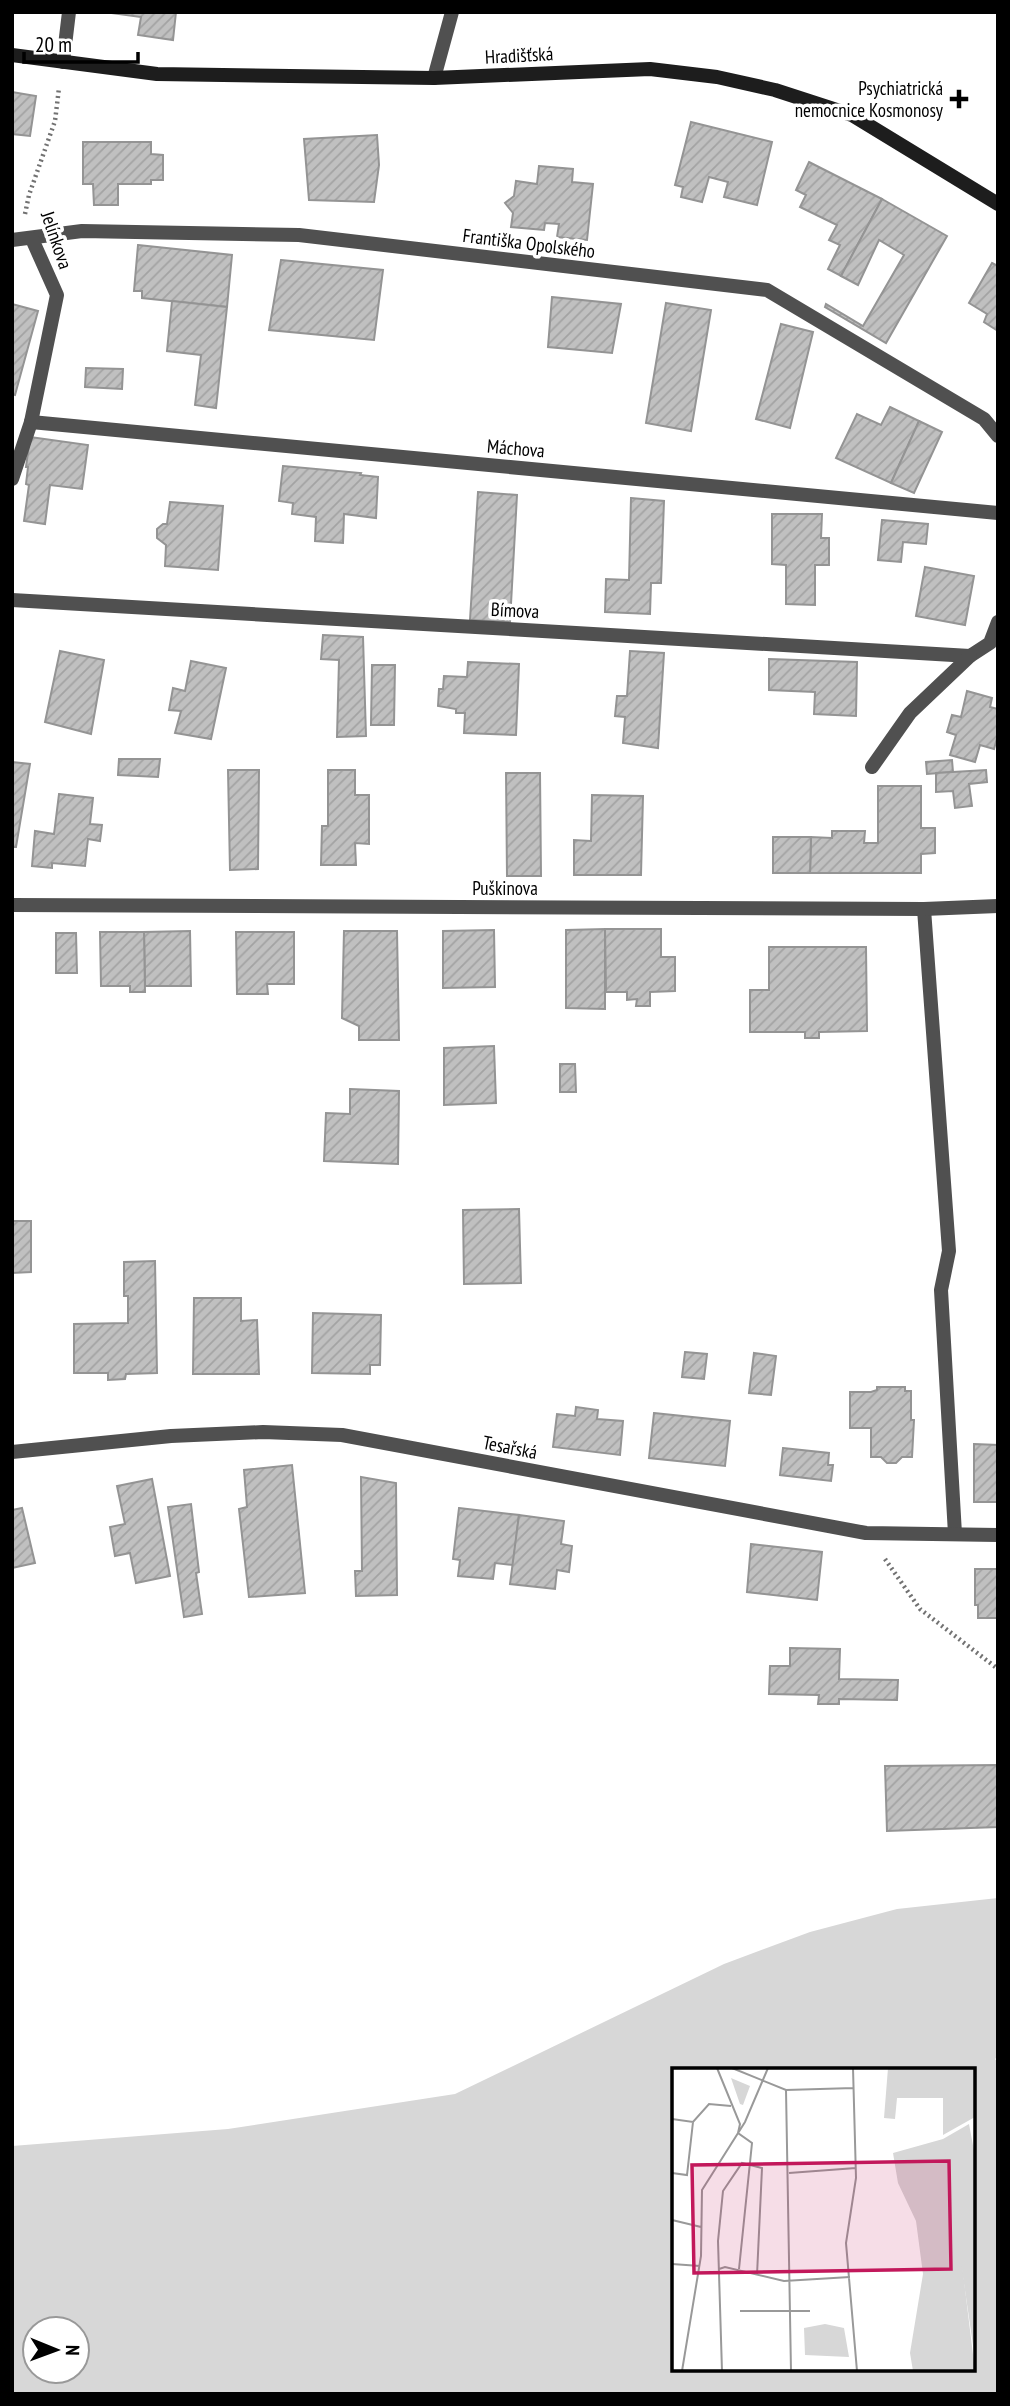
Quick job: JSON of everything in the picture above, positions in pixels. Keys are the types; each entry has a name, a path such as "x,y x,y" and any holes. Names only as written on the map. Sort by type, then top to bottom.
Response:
{"main road":[{"name":"Hradišťská","path":"12,55 157,74 434,78 650,69 717,76 775,90 852,115 998,204"}],"street":[{"path":"63,62 69,12"},
{"path":"434,78 452,12"},
{"name":"Františka Opolského","path":"12,240 82,230 299,235 767,290 984,419 998,436"},
{"name":"Jelínkova","path":"12,479 31,422 57,295 33,239"},
{"name":"Máchova","path":"31,422 998,513"},
{"name":"Bímova","path":"12,600 970,656"},
{"path":"872,767 910,713 970,656 990,643 998,622"},
{"name":"Puškinova","path":"12,905 924,909 998,906"},
{"path":"924,909 949,1251 941,1290 955,1534"},
{"name":"Tesařská","path":"12,1452 171,1436 263,1433 342,1436 866,1533 998,1535"}],"path":[{"name":"Jelínkova","path":"33,239 25,214 55,121 63,62"},
{"path":"866,1533 920,1609 998,1669"}],"shaded area":[{"path":"998,1898 998,2056 995,2059 998,2063 998,2394 12,2394 12,2146 228,2129 455,2094 724,1964 810,1932 897,1909"}],"building":[{"path":"104,12 176,12 173,40 138,35 141,17"},
{"path":"12,92 36,96 30,136 12,134"},
{"path":"691,122 772,142 757,205 724,197 728,182 709,177 702,202 681,197 683,187 675,185"},
{"path":"377,135 379,165 374,202 309,200 304,139"},
{"path":"83,142 151,142 151,154 163,155 163,180 151,180 151,184 118,184 118,205 94,205 93,184 83,184"},
{"path":"809,162 882,199 841,276 828,269 840,245 829,240 837,225 800,207 806,195 796,190"},
{"path":"539,166 573,169 572,182 593,184 587,240 557,237 559,224 545,223 544,230 511,227 513,213 505,203 514,196 516,181 537,184"},
{"path":"882,199 947,236 886,343 825,307 826,304 863,326 904,255 879,240 858,285 841,276"},
{"path":"138,245 232,255 227,307 142,298 142,291 134,291"},
{"path":"281,260 383,270 374,340 269,330"},
{"path":"992,263 998,266 998,331 984,322 987,314 969,303"},
{"path":"552,297 621,304 612,353 548,347"},
{"path":"172,301 227,307 216,408 195,405 201,355 167,351"},
{"path":"666,303 711,310 691,431 646,423"},
{"path":"12,304 38,311 15,395 12,394"},
{"path":"781,324 813,332 790,428 756,419"},
{"path":"86,368 123,369 122,389 85,387"},
{"path":"890,407 919,421 891,483 836,458 857,414 881,425"},
{"path":"919,421 942,432 914,493 891,483"},
{"path":"30,437 88,445 82,489 50,485 45,524 24,521 29,485 26,484 26,467"},
{"path":"283,466 378,477 376,518 344,514 343,543 315,541 316,517 292,514 293,503 279,501"},
{"path":"478,492 517,495 510,622 470,620"},
{"path":"631,498 664,501 661,583 651,583 650,614 605,612 606,579 629,580"},
{"path":"170,502 223,506 218,570 165,566 166,545 157,538 157,529 167,524"},
{"path":"772,514 822,514 821,538 829,538 829,565 815,565 815,605 786,604 786,565 772,564"},
{"path":"882,520 928,524 926,544 903,542 901,562 878,560"},
{"path":"925,567 974,576 965,625 916,616"},
{"path":"323,635 363,637 366,736 337,737 339,660 321,659"},
{"path":"60,651 104,660 91,734 45,722"},
{"path":"630,651 664,653 658,748 623,743 625,717 615,716 617,696 627,696"},
{"path":"769,659 857,662 856,716 814,714 815,692 769,690"},
{"path":"191,661 226,668 211,739 175,733 181,711 169,710 173,688 185,691"},
{"path":"468,662 519,664 516,735 464,733 465,713 456,713 456,709 438,706 439,689 443,689 444,676 467,677"},
{"path":"372,665 395,665 394,725 371,725"},
{"path":"967,691 992,698 990,707 998,709 998,735 994,749 980,745 975,762 950,755 956,735 947,732 952,715 961,717"},
{"path":"119,759 160,759 158,777 118,775"},
{"path":"952,760 953,772 927,774 926,762"},
{"path":"12,762 30,764 16,847 12,847"},
{"path":"228,770 259,770 258,869 230,870"},
{"path":"328,770 355,770 355,795 369,795 369,844 355,843 356,865 321,865 322,826 328,826"},
{"path":"986,770 987,782 969,784 972,806 955,808 953,791 936,792 936,773"},
{"path":"506,773 540,773 541,876 507,876"},
{"path":"878,786 921,786 921,828 935,828 935,853 921,854 921,873 810,873 811,837 832,838 832,831 865,831 864,843 878,843"},
{"path":"59,794 93,798 90,824 102,825 100,841 88,839 85,866 52,863 52,868 32,866 35,831 54,834"},
{"path":"592,795 643,796 641,875 574,875 574,840 591,841"},
{"path":"773,837 811,837 810,873 773,873"},
{"path":"605,929 661,929 661,957 675,957 675,991 650,992 650,1006 636,1006 637,999 627,1000 627,992 606,992"},
{"path":"605,929 605,1009 566,1008 566,930"},
{"path":"494,930 495,987 443,988 443,931"},
{"path":"190,931 191,986 145,986 144,932"},
{"path":"344,931 397,931 399,1040 359,1040 359,1026 342,1018"},
{"path":"100,932 144,932 145,992 130,992 130,986 101,986"},
{"path":"236,932 294,932 294,984 267,984 268,994 237,994"},
{"path":"56,933 76,933 77,973 56,973"},
{"path":"769,947 866,947 867,1031 819,1032 819,1038 805,1038 805,1032 750,1032 750,990 769,990"},
{"path":"494,1046 496,1103 444,1105 444,1048"},
{"path":"560,1064 575,1064 576,1092 560,1092"},
{"path":"350,1089 399,1091 398,1164 324,1161 326,1113 350,1114"},
{"path":"519,1209 521,1283 464,1284 463,1210"},
{"path":"12,1221 31,1221 31,1272 12,1273"},
{"path":"155,1261 157,1373 126,1374 125,1379 108,1380 108,1373 74,1373 74,1324 128,1323 128,1296 124,1296 124,1262"},
{"path":"194,1298 241,1298 241,1321 257,1320 259,1374 193,1374"},
{"path":"313,1313 381,1315 380,1365 370,1365 370,1374 312,1373"},
{"path":"685,1352 707,1354 704,1379 682,1377"},
{"path":"754,1353 776,1356 771,1395 749,1393"},
{"path":"877,1387 905,1387 905,1391 911,1391 911,1420 914,1420 912,1457 902,1457 896,1463 887,1463 881,1457 871,1457 871,1428 850,1428 850,1392 871,1392 877,1390"},
{"path":"576,1407 598,1410 597,1419 623,1421 620,1455 553,1447 557,1414 575,1416"},
{"path":"654,1413 730,1421 725,1466 649,1458"},
{"path":"974,1444 998,1445 998,1502 974,1502"},
{"path":"783,1448 829,1453 828,1465 833,1465 831,1481 780,1475"},
{"path":"292,1465 305,1593 249,1597 239,1509 247,1507 244,1470"},
{"path":"361,1477 396,1483 397,1595 356,1596 355,1571 362,1571"},
{"path":"152,1479 170,1576 136,1583 130,1553 115,1556 110,1527 125,1524 117,1486"},
{"path":"191,1504 202,1614 184,1617 168,1507"},
{"path":"22,1508 35,1563 12,1568 12,1510"},
{"path":"459,1508 519,1515 513,1565 495,1563 493,1579 458,1576 460,1560 453,1559"},
{"path":"519,1515 564,1521 561,1544 572,1546 569,1572 557,1570 555,1589 510,1584"},
{"path":"751,1544 822,1552 817,1600 747,1592"},
{"path":"975,1569 998,1569 998,1618 978,1618 978,1605 975,1605"},
{"path":"790,1648 840,1649 839,1679 898,1680 897,1700 839,1699 839,1704 818,1704 819,1695 769,1694 770,1666 790,1666"},
{"path":"998,1765 998,1827 887,1831 885,1766"}],"place":[{"name":"Psychiatrická nemocnice Kosmonosy","path":"959,99"}]}
